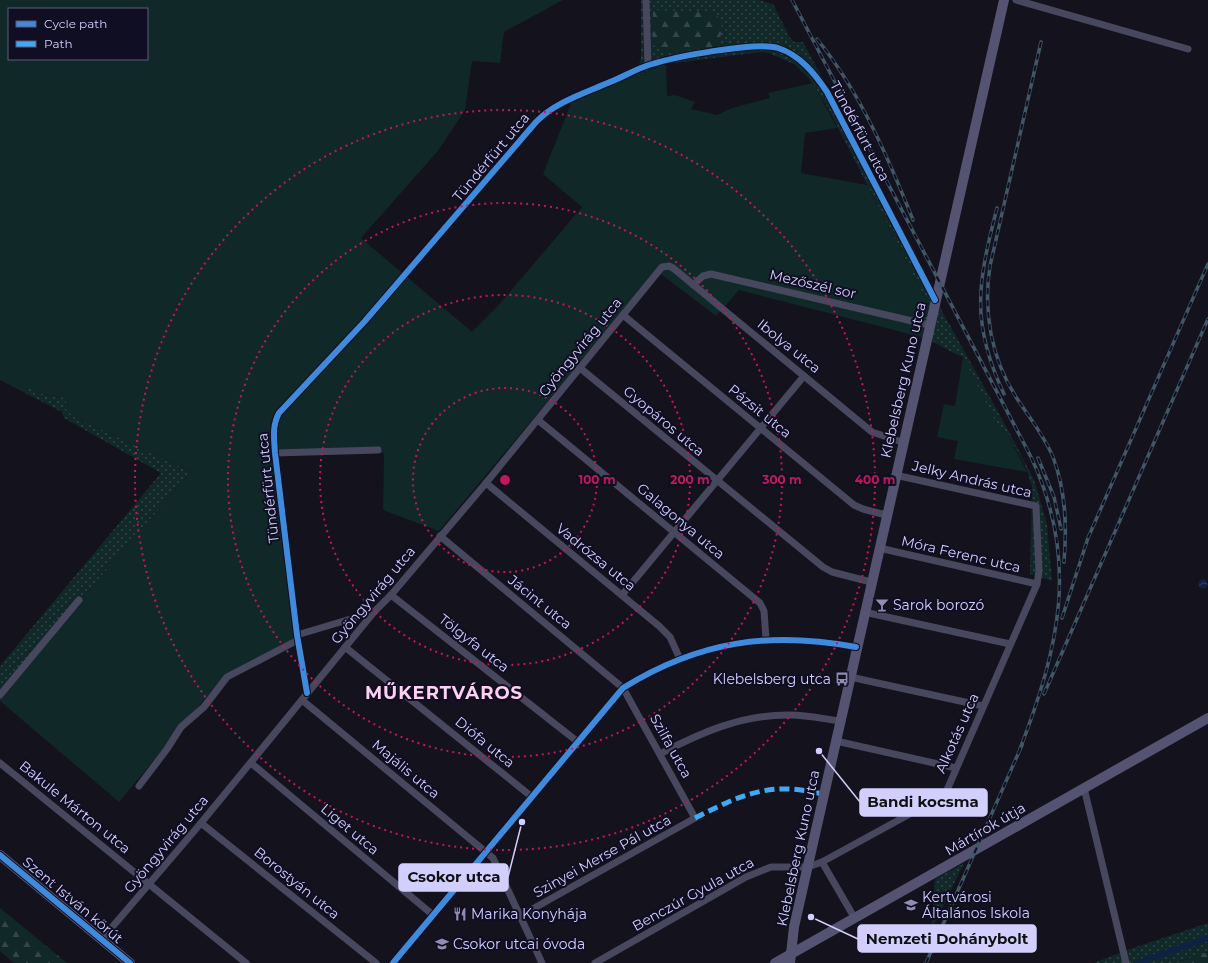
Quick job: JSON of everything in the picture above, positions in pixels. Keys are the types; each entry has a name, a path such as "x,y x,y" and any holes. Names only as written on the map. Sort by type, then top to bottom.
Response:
{"street":[{"path":"646,0 648,65"},
{"name":"Klebelsberg Kuno utca","path":"790,959 794,927 856,647 1004,0"},
{"path":"1016,0 1188,49"},
{"name":"Tündérfürt utca","path":"307,693 298,638 275,453 274,423 279,413 365,321 536,122 551,109 648,65 684,57 761,45 780,48 800,60 827,92 936,300"},
{"name":"Ibolya utca","path":"662,267 670,266 693,284 875,434 902,442"},
{"name":"Gyöngyvirág utca","path":"102,939 251,763 374,612 486,483 662,267"},
{"name":"Mezőszél sor","path":"693,284 703,276 712,274 929,325"},
{"name":"Pázsit utca","path":"623,315 854,505 863,509 886,514"},
{"name":"Gyopáros utca","path":"580,368 716,481 823,567 832,572 871,582"},
{"path":"622,595 804,376"},
{"name":"Galagonya utca","path":"538,420 760,603 764,611 766,640"},
{"path":"275,453 378,450"},
{"name":"Jelky András utca","path":"895,475 1036,506 1039,571 1037,584"},
{"name":"Vadrózsa utca","path":"486,483 666,631 673,642 680,659"},
{"name":"Jácint utca","path":"440,536 623,688"},
{"name":"Móra Ferenc utca","path":"879,548 1037,584"},
{"name":"Alkotás utca","path":"808,867 822,862 939,798 946,790 1037,584"},
{"name":"Tölgyfa utca","path":"391,594 578,742"},
{"path":"0,695 79,600"},
{"path":"139,786 167,749 181,727 204,707 227,677 298,638 374,612"},
{"path":"864,612 1010,644"},
{"path":"394,963 623,688 658,668 680,659 715,648 766,640 806,640 856,647"},
{"name":"Diófa utca","path":"345,647 532,797"},
{"path":"850,676 983,706"},
{"name":"Szilfa utca","path":"623,688 695,818"},
{"name":"Majális utca","path":"302,700 493,858 520,916"},
{"path":"660,754 694,736 735,722 792,715 840,721"},
{"name":"Mártírok útja","path":"775,963 790,959 854,917 1208,718"},
{"path":"836,741 956,768"},
{"name":"Bakule Márton utca","path":"0,763 246,963"},
{"name":"Liget utca","path":"251,763 434,915"},
{"path":"1084,788 1126,962"},
{"name":"Szinyei Merse Pál utca","path":"520,916 695,818"},
{"name":"Borostyán utca","path":"201,823 376,963"},
{"name":"Szent István körút","path":"0,855 130,963"},
{"name":"Klebelsberg Kuno utca","path":"822,862 854,917"},
{"name":"Benczúr Gyula utca","path":"595,963 760,871 782,866 808,867"},
{"path":"520,916 542,963"}],"green space":[{"path":"0,0 563,0 504,32 500,63 472,61 465,110 437,152 361,238 472,332 497,307 582,207 543,174 574,96 638,68 640,75 666,64 667,96 675,95 695,102 691,109 717,115 732,108 770,98 768,93 813,83 837,128 805,133 801,173 867,185 928,304 921,337 739,290 716,316 657,271 439,531 383,510 384,453 271,449 294,639 220,681 119,802 0,701 0,693 191,472 73,416 66,410 66,398 39,393 27,387 25,393 0,380"},
{"path":"641,0 758,0 773,4 790,38 794,42 803,42 916,254 942,311 1034,480 1047,524 1052,581 1030,574 1032,486 1025,465 1006,431 995,429 963,357 921,337 928,304 829,110 810,80 794,64 769,53 761,52 666,64 639,75 638,68 641,58","holes":["722,27 666,53 661,44 653,46"]},
{"path":"653,10 716,12 722,27 719,46 666,53 661,44 652,46"},
{"path":"963,357 996,422 995,429 1006,431 1027,472 954,459 958,441 937,437 944,404 955,406"},
{"path":"27,387 39,393 66,398 73,416 191,472 0,693 0,666 161,473 64,418 62,412 25,393"},
{"path":"964,863 931,931 935,879"},
{"path":"0,908 67,963 14,963 0,951"},
{"path":"1208,923 1208,952 1176,963 1094,963 1127,950"},
{"path":"1208,952 1208,963 1176,963"}],"water":[{"path":"1203,579 1208,584 1203,589 1198,584"}],"waterway":[{"path":"1138,963 1208,938"}],"railway":[{"path":"792,0 1031,457 1046,495 1055,532 1059,568 1058,604 1054,639 1045,675 1020,749"},
{"path":"817,39 847,81 860,103 894,173 913,220"},
{"path":"1041,42 990,266 988,300 991,334 1000,366 1007,382 1045,441 1053,457 1061,483 1065,522 1064,562"},
{"path":"997,208 985,258 981,302 982,323 986,345 993,368 1004,394"},
{"path":"1062,618 1088,538 1208,264"},
{"path":"1044,694 1208,319"},
{"path":"1038,458 1054,497 1061,529"},
{"path":"926,963 1022,745"}],"marked path":[{"path":"695,818 728,802 762,791 792,789 824,794"}],"cycle path":[{"path":"307,693 297,635 275,453 274,432 275,423 279,413 365,321 536,122 561,103 649,65 695,54 734,48 767,46 786,51 800,60 827,92 935,300"},
{"path":"393,963 623,688 651,672 679,660 707,650 735,644 794,640 824,642 856,647"},
{"path":"0,855 130,963"}],"place":[{"name":"Sarok borozó","path":"882,605"},
{"name":"Klebelsberg utca","path":"842,679"},
{"name":"Bandi kocsma","path":"819,751"},
{"name":"Csokor utca","path":"522,822"},
{"name":"Kertvárosi Általános Iskola","path":"911,905"},
{"name":"Marika Konyhája","path":"460,914"},
{"name":"Nemzeti Dohánybolt","path":"811,917"},
{"name":"Csokor utcai óvoda","path":"442,944"}],"district":[{"name":"MŰKERTVÁROS","path":"444,693"}]}
